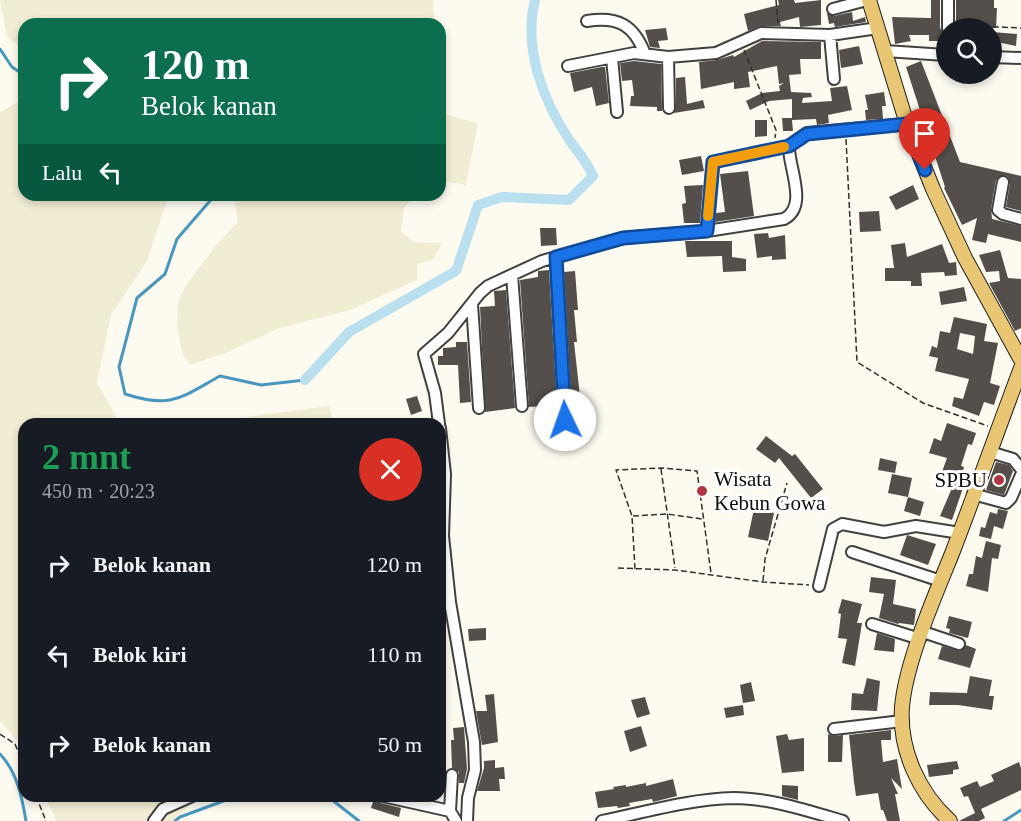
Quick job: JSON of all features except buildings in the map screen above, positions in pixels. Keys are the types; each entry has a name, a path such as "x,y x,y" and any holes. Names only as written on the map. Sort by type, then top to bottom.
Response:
{"main road":[{"path":"868,0 907,124 933,189 965,258 1021,360"},
{"path":"942,819 914,774 906,750 902,721 906,683 941,581 1021,368"}],"street":[{"path":"833,9 868,0"},
{"path":"948,0 948,18"},
{"path":"587,21 610,20 626,25 637,35 645,54"},
{"path":"568,66 634,53 668,57 716,53 760,33 830,34 878,28"},
{"path":"830,34 834,79"},
{"path":"885,51 936,54"},
{"path":"612,57 617,112"},
{"path":"668,57 669,108"},
{"path":"1002,57 1021,58"},
{"path":"707,231 713,162 789,146 807,134 907,124"},
{"path":"438,418 435,393 424,354 448,333 488,286 556,257 623,238 707,231 790,216 795,208 796,195 789,146"},
{"path":"1003,182 998,210 1003,214 1021,219"},
{"path":"556,257 565,420"},
{"path":"513,275 522,406"},
{"path":"472,304 479,408"},
{"path":"990,452 1013,459 1021,469"},
{"path":"973,494 1001,503 1006,502 1011,498 1021,475"},
{"path":"819,586 833,529 842,524 884,532 916,526 960,533"},
{"path":"852,552 941,581"},
{"path":"446,572 474,742 475,770 468,798 467,821"},
{"path":"872,624 959,644"},
{"path":"834,729 902,721"},
{"path":"411,802 452,811 452,775"},
{"path":"603,821 664,808 735,798 783,806 843,821"},
{"path":"154,821 163,809 179,802"}],"path":[{"path":"776,0 779,33"},
{"path":"1002,27 1021,28"},
{"path":"740,41 776,130 772,150"},
{"path":"846,129 856,362 923,403 998,429"},
{"path":"661,468 675,570"},
{"path":"635,569 632,516 616,470 661,468 697,471 711,573"},
{"path":"763,582 765,559 787,483"},
{"path":"632,516 667,514 702,519"},
{"path":"618,568 711,573 763,582 819,586"},
{"path":"0,734 15,744 18,751"},
{"path":"38,802 46,821"}],"shaded area":[{"path":"0,0 433,0 434,18 18,18 18,46 7,36"},
{"path":"18,102 18,201 167,201 147,261 111,315 97,382 117,418 18,418 18,742 0,721 0,112"},
{"path":"446,115 478,123 466,185 446,181"},
{"path":"235,201 410,201 404,207 401,232 414,242 442,243 433,260 417,264 417,280 350,310 279,328 228,352 190,365 183,355 177,327 178,303 186,285 218,243 238,222"},
{"path":"330,406 332,418 244,418"},
{"path":"48,802 194,802 173,821 57,821"}],"waterway":[{"path":"305,380 349,332 456,271 478,205 502,197 569,200 593,176 551,109 538,74 532,37 535,0"},
{"path":"0,49 12,67 18,71"},
{"path":"210,201 177,239 165,274 137,298 119,367 125,394 154,401 165,401 185,395 220,376 261,385 305,380"},
{"path":"0,754 11,769 18,787"},
{"path":"22,802 26,821"},
{"path":"175,821 221,802"},
{"path":"335,802 359,821"},
{"path":"1004,821 1021,810"}],"slow traffic":[{"path":"708,216 713,162 784,147"}],"place":[{"name":"SPBU","path":"999,480"},
{"name":"Wisata Kebun Gowa","path":"702,491"}],"route":[{"path":"565,420 556,257 623,238 707,231 713,162 789,146 807,134 907,124 925,170"}]}
